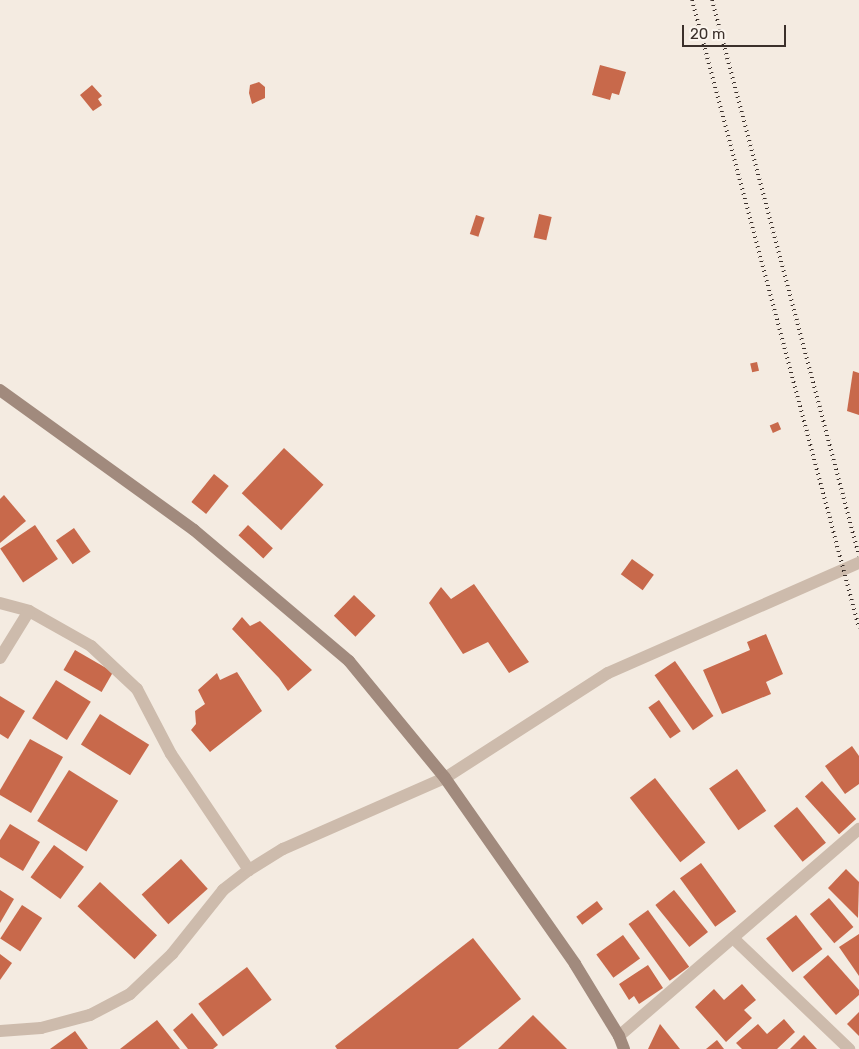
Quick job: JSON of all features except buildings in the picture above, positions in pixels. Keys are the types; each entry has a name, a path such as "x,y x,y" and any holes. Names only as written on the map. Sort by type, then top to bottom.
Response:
{"street":[{"path":"0,390 194,530 349,661 445,778 575,964 619,1036 624,1049"},
{"path":"0,1031 41,1028 90,1015 130,994 172,954 223,890 249,870 283,849 445,778 608,673 859,563"},
{"path":"0,603 29,611 91,646 136,690 171,754 249,870"},
{"path":"0,658 29,611"},
{"path":"619,1036 859,829"},
{"path":"733,938 849,1049"}],"railway":[{"path":"692,0 859,628"},
{"path":"712,0 859,556"}]}
